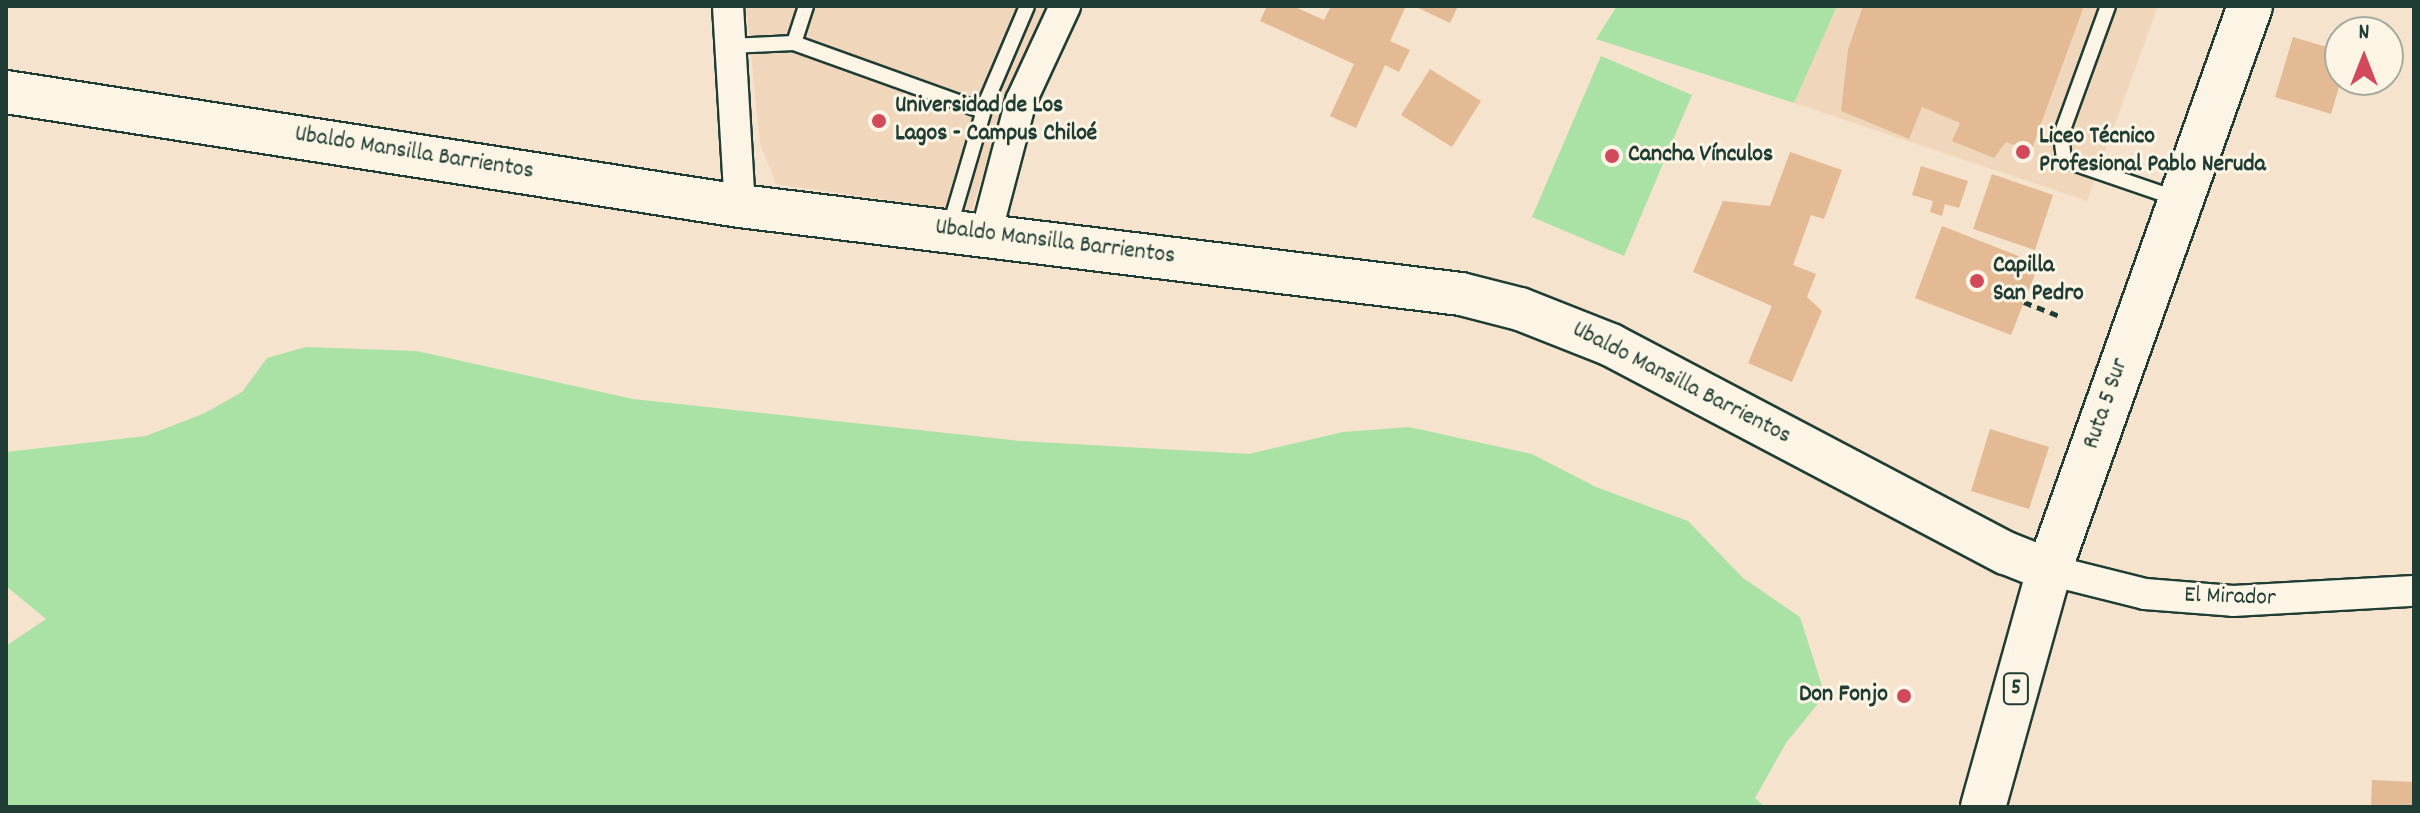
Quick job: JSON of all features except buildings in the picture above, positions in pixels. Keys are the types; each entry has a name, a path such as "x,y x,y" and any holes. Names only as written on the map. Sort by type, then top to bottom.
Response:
{"highway":[{"name":"Ruta 5 Sur","path":"1983,807 2049,570 2250,6"}],"main road":[{"name":"Ubaldo Mansilla Barrientos","path":"6,92 740,206 1402,283 1520,309 1633,356 2006,553 2049,570"}],"street":[{"path":"728,6 740,206"},
{"path":"968,232 1021,101 1065,6"},
{"name":"El Mirador","path":"2049,570 2145,594 2233,601 2414,591"}],"lane":[{"path":"794,43 806,6"},
{"path":"968,232 983,111 1027,6"},
{"path":"2108,6 2061,135 2064,160 2180,199"},
{"path":"730,46 794,43 983,111"}],"path":[{"path":"2024,302 2062,317"}],"shaded area":[{"name":"Universidad de Los Lagos - Campus Chiloé","path":"746,6 1047,6 1007,98 971,212 776,184 760,144"},
{"name":"Liceo Técnico Profesional Pablo Neruda","path":"1837,6 2158,6 2087,201 1794,103"}],"green space":[{"path":"1617,6 1837,6 1794,103 1596,39"},
{"name":"Cancha Vínculos","path":"1601,56 1692,95 1624,256 1532,217"},
{"path":"306,347 417,351 633,399 1021,441 1249,454 1343,432 1409,427 1532,454 1596,487 1688,521 1743,578 1800,617 1825,695 1786,743 1755,798 1765,807 6,807 6,646 46,619 6,586 6,452 146,436 205,413 242,392 267,358"}],"place":[{"name":"Universidad de Los Lagos - Campus Chiloé","path":"879,121"},
{"name":"Liceo Técnico Profesional Pablo Neruda","path":"2023,152"},
{"name":"Cancha Vínculos","path":"1612,156"},
{"name":"Capilla San Pedro","path":"1977,281"},
{"name":"Don Fonjo","path":"1904,696"}]}
